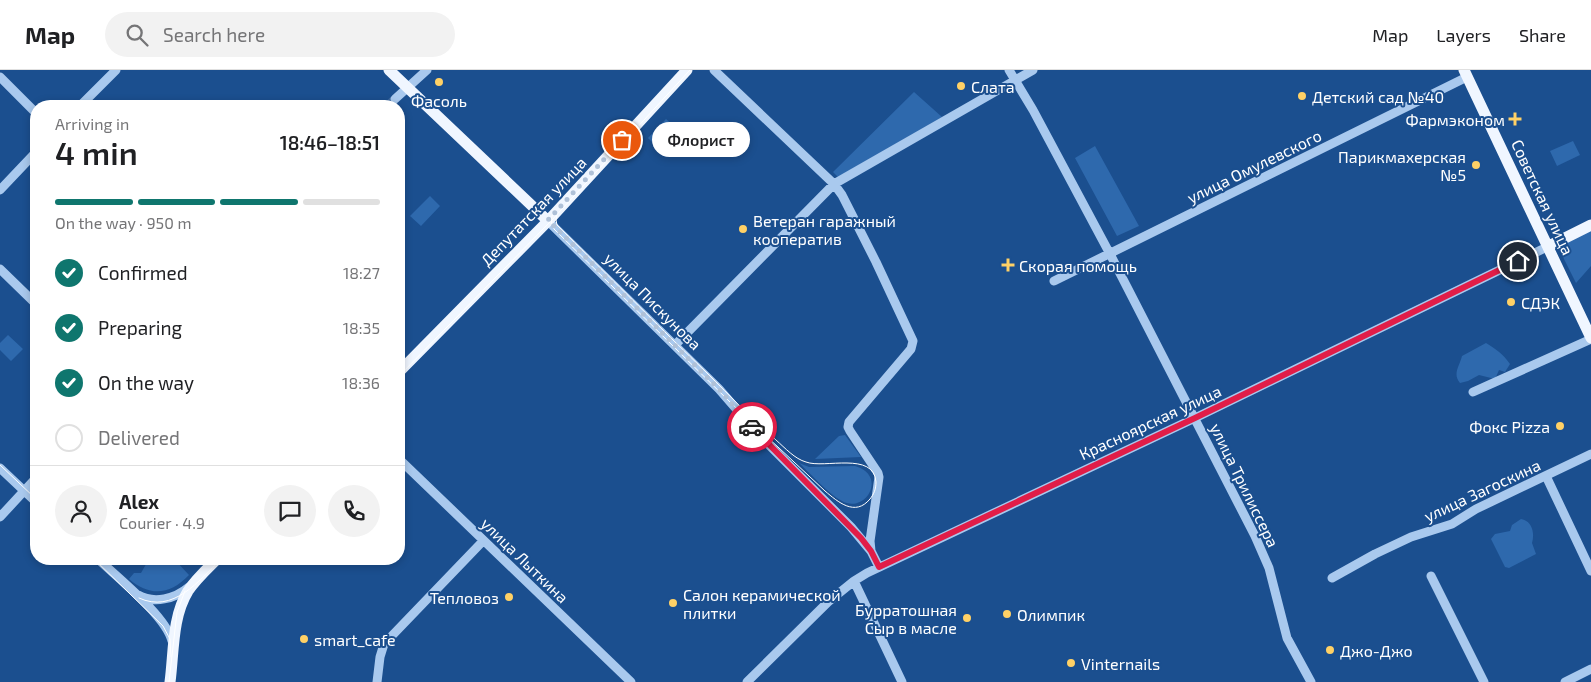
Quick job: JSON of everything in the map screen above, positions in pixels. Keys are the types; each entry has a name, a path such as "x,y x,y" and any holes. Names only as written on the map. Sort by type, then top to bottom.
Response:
{"main road":[{"name":"улица Пискунова","path":"389,70 548,220"},
{"name":"Депутатская улица","path":"405,366 548,220 687,70"},
{"name":"Советская улица","path":"1466,73 1591,338"},
{"name":"Красноярская улица","path":"1549,246 1591,225"},
{"path":"170,682 179,612 194,583 211,565"}],"street":[{"path":"86,100 116,70"},
{"path":"395,99 427,70"},
{"path":"714,70 834,184 842,194 913,341 911,349 849,422 848,427 850,431 880,477 870,541 871,551"},
{"name":"улица Трилиссера","path":"1009,70 1033,110 1110,254 1195,418 1269,568 1288,638 1311,682"},
{"path":"675,345 834,184 1033,70"},
{"name":"улица Омулевского","path":"1054,281 1466,73"},
{"path":"0,76 30,107"},
{"path":"0,190 30,158"},
{"name":"улица Пискунова","path":"548,220 719,389 758,434 840,515 871,551 879,567"},
{"name":"Красноярская улица","path":"747,682 828,602 854,581 879,567 1195,418 1549,246"},
{"path":"0,269 30,298"},
{"path":"1473,392 1591,338"},
{"name":"улица Загоскина","path":"1332,578 1375,554 1411,538 1452,524 1476,510 1591,454"},
{"name":"улица Лыткина","path":"405,465 631,682"},
{"path":"0,468 30,496"},
{"path":"1546,476 1591,571"},
{"path":"0,517 30,485"},
{"path":"377,682 380,657 384,644 483,541"},
{"path":"104,565 158,616 167,628 172,638 173,657"},
{"path":"1431,576 1484,682"},
{"path":"854,581 902,682"},
{"path":"130,589 141,597 160,600 178,595 194,583"},
{"path":"1565,682 1591,669"}],"shaded area":[{"path":"914,92 942,117 838,177 833,172"},
{"path":"666,119 675,127 656,146 648,138"},
{"path":"1573,141 1580,155 1557,166 1550,151"},
{"path":"1095,146 1139,226 1117,236 1075,158"},
{"path":"430,196 440,206 421,226 410,216"},
{"path":"1591,230 1591,266 1576,283 1558,247"},
{"path":"8,335 23,349 11,361 0,350 0,343"},
{"path":"1486,343 1505,357 1510,364 1505,372 1499,370 1495,379 1479,375 1460,383 1457,370 1462,356"},
{"path":"845,435 861,457 815,459 839,436"},
{"path":"799,463 809,467 855,466 864,470 870,476 872,483 870,490 861,501 855,504 847,503 829,492"},
{"path":"1521,519 1528,522 1532,528 1532,543 1536,554 1509,568 1505,567 1491,539 1495,534 1510,531 1512,525"},
{"path":"146,565 180,565 189,575 175,587 167,590 152,591 137,585 129,579 134,573 141,573"}],"tram line":[{"path":"405,370 551,221 690,70"},
{"path":"553,212 551,221 554,229 732,404 825,491 847,506 858,507 870,499 874,493 876,482 873,473 867,467 847,463 814,464 806,462 790,453 750,416 557,225 557,214"},
{"path":"0,465 30,493"},
{"path":"100,565 163,626 170,639 171,657"},
{"path":"139,598 151,602 163,602 174,598 184,593 215,565"},
{"path":"169,682 177,612 185,591"}],"way so far":[{"path":"622,140 548,220 719,389 752,427"}],"place":[{"name":"Фасоль","path":"439,82"},
{"name":"Слата","path":"961,86"},
{"name":"Детский сад №40","path":"1302,96"},
{"name":"Фармэконом","path":"1515,119"},
{"name":"Флорист","path":"622,140"},
{"name":"Парикмахерская №5","path":"1476,165"},
{"name":"Ветеран гаражный кооператив","path":"743,229"},
{"name":"Скорая помощь","path":"1008,265"},
{"name":"СДЭК","path":"1511,302"},
{"name":"Фокс Pizza","path":"1560,426"},
{"name":"Тепловоз","path":"509,597"},
{"name":"Салон керамической плитки","path":"673,603"},
{"name":"Олимпик","path":"1007,614"},
{"name":"Бурратошная Сыр в масле","path":"967,618"},
{"name":"smart_cafe","path":"304,639"},
{"name":"Джо-Джо","path":"1330,650"},
{"name":"Vinternails","path":"1071,663"}],"route":[{"path":"752,427 861,538 871,551 879,567 1195,418 1518,261"}]}
